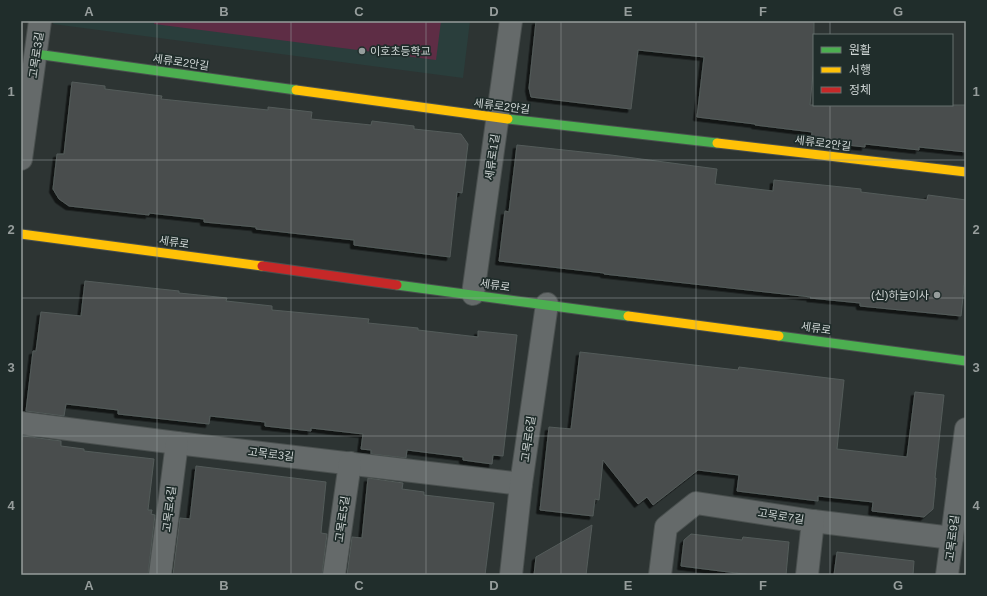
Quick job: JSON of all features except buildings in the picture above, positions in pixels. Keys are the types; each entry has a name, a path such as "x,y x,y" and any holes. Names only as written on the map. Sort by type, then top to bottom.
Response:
{"street":[{"name":"고목로3길","path":"21,159 40,21"},
{"name":"세류로1길","path":"472,294 511,21"},
{"name":"세류로2안길","path":"36,54 497,118 966,172"},
{"name":"세류로","path":"21,234 966,361"},
{"name":"고목로6길","path":"511,575 521,484 547,304"},
{"name":"고목로3길","path":"21,423 521,484"},
{"name":"고목로9길","path":"947,575 963,470 966,429"},
{"name":"고목로4길","path":"160,575 177,443"},
{"name":"고목로5길","path":"334,575 350,464"},
{"name":"고목로7길","path":"660,575 666,527 696,504 813,521 952,538"},
{"path":"807,575 813,521"}],"shaded area":[{"name":"이호초등학교","path":"54,21 470,21 463,78 53,24"},
{"path":"155,21 441,21 436,60 154,24"}],"traffic: fast":[{"path":"36,54 296,90"},
{"path":"508,119 717,143"},
{"path":"397,285 628,316"},
{"path":"779,336 966,361"}],"traffic: slow":[{"path":"296,90 508,119"},
{"path":"717,143 966,172"},
{"path":"21,234 262,266"},
{"path":"628,316 779,336"}],"traffic: jam":[{"path":"262,266 397,285"}],"place":[{"name":"이호초등학교","path":"362,51"},
{"name":"(신)하늘이사","path":"937,295"}]}
